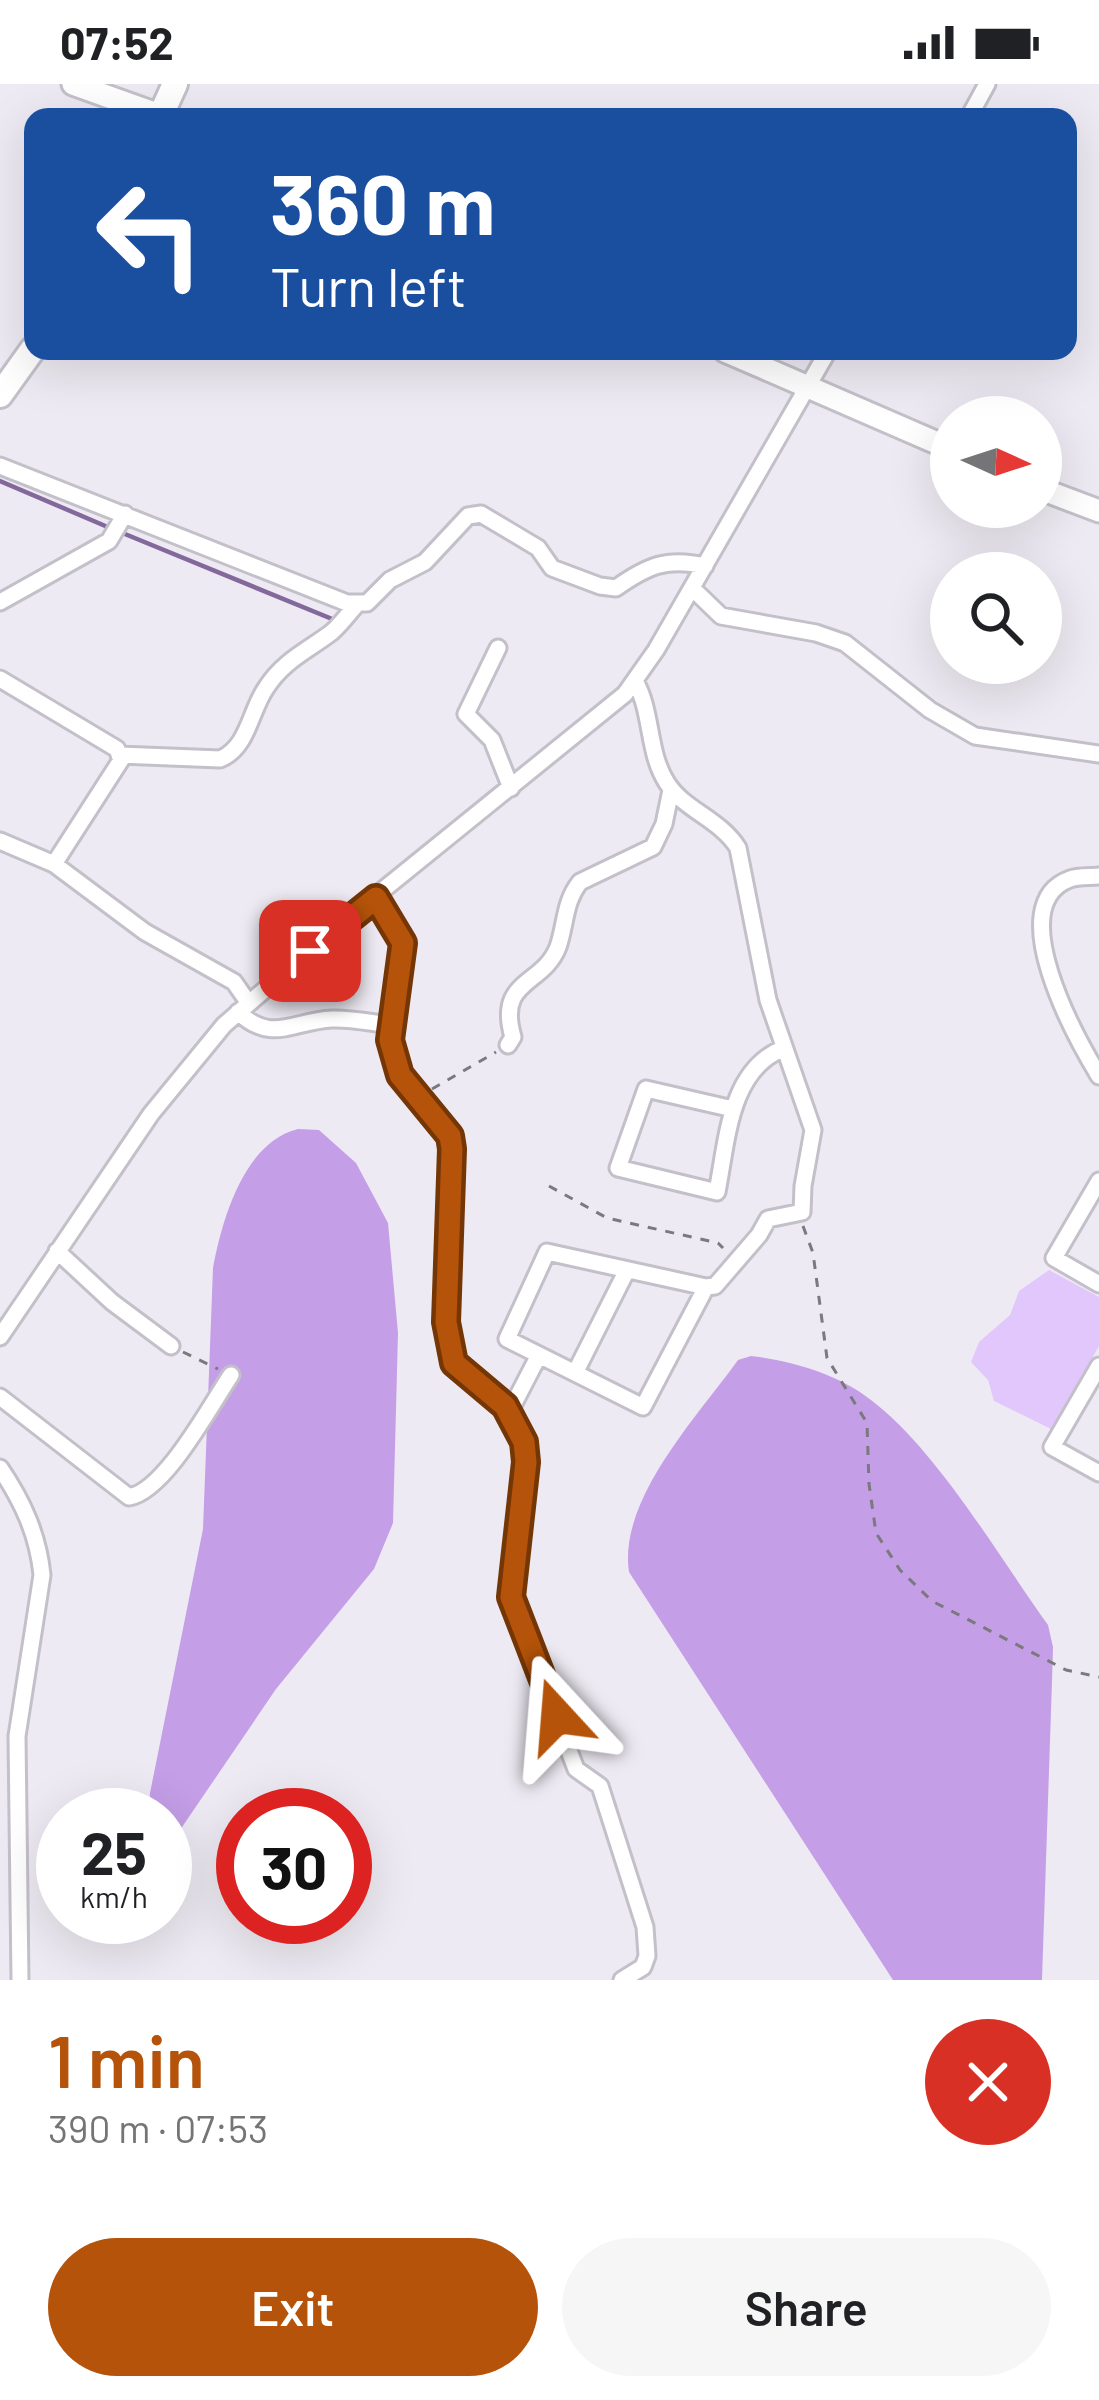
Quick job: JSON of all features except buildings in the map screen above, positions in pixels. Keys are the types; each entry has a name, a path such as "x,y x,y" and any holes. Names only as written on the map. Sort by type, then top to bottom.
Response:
{"main road":[{"path":"0,395 26,360"}],"street":[{"path":"74,84 140,108"},
{"path":"746,360 930,440"},
{"path":"0,1337 151,1114 243,1007 625,694 692,588 823,360"},
{"path":"0,466 347,603 367,603 390,580 424,562 468,516 481,514 538,548 552,568 600,586 616,588 644,568 664,561 705,566"},
{"path":"1062,497 1099,511"},
{"path":"0,602 110,542 125,514"},
{"path":"692,588 722,616 845,643 931,710 975,736 1099,754"},
{"path":"119,755 220,759 231,755 262,692 283,664 334,630 358,603"},
{"path":"498,648 466,714 492,740 511,788"},
{"path":"0,679 117,749 121,760 54,864"},
{"path":"635,681 644,698 658,768 671,790 728,832 738,848 768,1000 813,1130 802,1212 768,1219 715,1286 547,1252 507,1339 643,1407 706,1287"},
{"path":"508,1045 513,1037 507,1017 512,999 520,984 556,952 572,892 580,882 652,847 664,824 671,790"},
{"path":"0,841 54,864 146,932 234,982 251,1025 275,1030 336,1018 392,1025"},
{"path":"1099,876 1070,879 1042,907 1051,979 1069,1024 1099,1076"},
{"path":"376,898 403,943 392,1052 400,1075 450,1136 446,1322 454,1363 509,1413 524,1442 526,1462 511,1597 576,1769 600,1786 645,1927 644,1967 622,1980"},
{"path":"734,1108 646,1089 618,1168 717,1192 734,1108 746,1081 765,1056 782,1049"},
{"path":"1099,1180 1054,1258 1099,1285"},
{"path":"57,1251 171,1346"},
{"path":"575,1373 627,1270"},
{"path":"509,1413 539,1355"},
{"path":"1099,1366 1052,1448 1099,1473"},
{"path":"0,1397 129,1497 141,1495 160,1479 231,1375"},
{"path":"0,1468 28,1514 40,1549 42,1575 17,1736 20,1980"}],"path":[{"path":"418,1096 508,1045"},
{"path":"549,1186 607,1218 718,1243 737,1262"},
{"path":"802,1212 813,1253 827,1358 867,1423 876,1533 900,1570 932,1601 1066,1670 1099,1677"},
{"path":"171,1346 231,1375"}],"shaded area":[{"path":"298,1129 319,1130 356,1163 388,1223 398,1333 393,1523 374,1569 276,1689 192,1812 192,1788 151,1788 203,1529 213,1268 239,1185 263,1149"},
{"path":"1049,1270 1099,1297 1099,1346 1053,1430 994,1401 988,1380 971,1362 979,1342 1010,1315 1019,1291"},
{"path":"751,1356 829,1376 858,1391 896,1421 943,1475 1048,1625 1053,1647 1042,1980 893,1980 629,1572 629,1545 648,1488 738,1360"}],"waterway":[{"path":"0,481 110,528"},
{"path":"120,532 337,621"}],"route":[{"path":"310,951 376,898 400,932 403,943 392,1052 400,1075 450,1136 452,1149 446,1322 454,1363 505,1406 524,1442 526,1462 511,1597 557,1716"}]}
